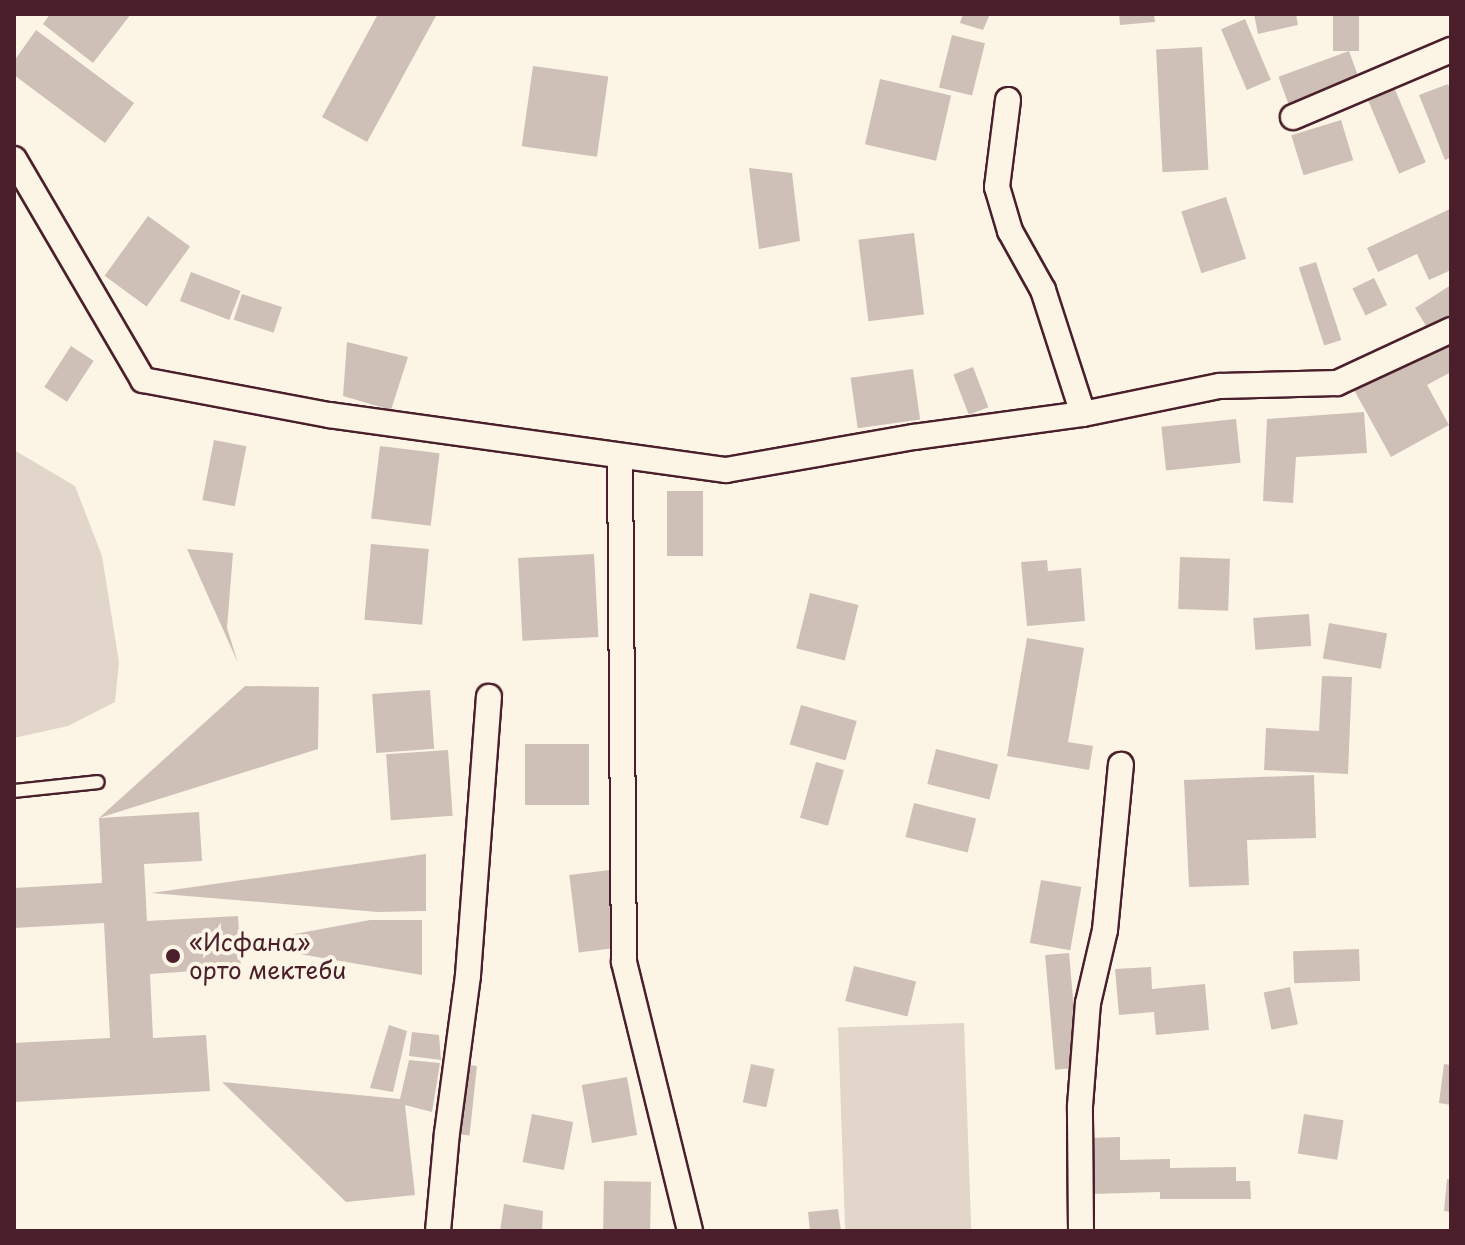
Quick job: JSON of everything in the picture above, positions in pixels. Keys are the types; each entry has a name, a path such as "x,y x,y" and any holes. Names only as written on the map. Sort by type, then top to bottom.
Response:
{"street":[{"path":"1293,117 1451,50"},
{"path":"1008,100 997,187 1010,231 1043,290 1083,414"},
{"path":"14,159 143,380 329,415 726,470 914,437 1083,414 1220,386 1337,383 1451,330"},
{"path":"620,456 624,962 690,1231"},
{"path":"438,1231 447,1133 468,975 489,697"},
{"path":"1081,1231 1080,1106 1088,1003 1105,930 1121,765"}],"lane":[{"path":"14,791 98,782"}],"shaded area":[{"path":"14,450 75,486 102,556 119,662 115,702 68,726 14,738"},
{"path":"964,1023 971,1231 845,1231 838,1027"}],"building":[{"path":"50,14 131,14 93,63 43,24"},
{"path":"378,14 437,14 367,142 322,117"},
{"path":"963,14 990,14 983,30 960,23"},
{"path":"1119,14 1154,14 1155,22 1120,25"},
{"path":"1254,14 1296,14 1298,25 1258,34"},
{"path":"1333,14 1359,14 1359,51 1333,51"},
{"path":"1245,19 1271,80 1247,90 1221,29"},
{"path":"36,30 134,103 105,143 14,75 14,61"},
{"path":"952,35 985,43 972,96 939,87"},
{"path":"1202,47 1208,170 1163,172 1156,49"},
{"path":"1349,51 1359,79 1289,105 1279,77"},
{"path":"533,66 608,77 597,157 522,146"},
{"path":"880,79 951,95 936,161 865,144"},
{"path":"1448,84 1451,92 1451,157 1445,160 1419,95"},
{"path":"1393,85 1426,162 1399,174 1366,96"},
{"path":"1341,120 1353,160 1304,175 1291,135"},
{"path":"749,168 792,173 800,241 759,249"},
{"path":"1226,197 1246,259 1201,273 1181,212"},
{"path":"1450,209 1451,270 1429,280 1417,254 1378,272 1367,248"},
{"path":"148,216 190,247 147,306 105,276"},
{"path":"914,233 924,314 868,321 858,240"},
{"path":"1316,262 1341,340 1324,346 1299,268"},
{"path":"191,272 240,291 229,320 180,301"},
{"path":"1374,278 1387,305 1366,315 1352,289"},
{"path":"1451,285 1451,326 1433,337 1415,308"},
{"path":"242,294 282,307 274,333 234,320"},
{"path":"1451,335 1451,372 1427,385 1449,425 1391,457 1353,388"},
{"path":"347,342 408,357 391,410 343,396"},
{"path":"71,346 94,361 67,402 44,387"},
{"path":"973,367 988,407 969,415 953,375"},
{"path":"913,369 920,420 858,428 851,378"},
{"path":"1364,412 1367,453 1296,457 1293,503 1263,501 1267,419"},
{"path":"1236,419 1241,463 1166,471 1161,427"},
{"path":"214,440 246,446 235,506 202,500"},
{"path":"380,446 440,453 431,526 371,518"},
{"path":"667,491 703,491 703,556 667,556"},
{"path":"371,544 429,549 422,625 364,620"},
{"path":"187,549 233,553 227,628 238,663"},
{"path":"594,554 598,637 522,641 518,558"},
{"path":"1180,557 1230,559 1228,611 1178,609"},
{"path":"1047,560 1048,571 1081,568 1085,621 1027,626 1021,562"},
{"path":"810,593 859,605 845,660 796,648"},
{"path":"1309,614 1311,646 1255,650 1253,618"},
{"path":"1329,623 1387,633 1381,669 1323,658"},
{"path":"1027,638 1084,648 1068,742 1093,746 1089,770 1007,756"},
{"path":"1322,676 1352,677 1348,774 1264,770 1266,728 1319,731"},
{"path":"245,686 319,687 318,749 99,818"},
{"path":"430,690 434,749 376,753 372,694"},
{"path":"801,705 857,721 845,760 790,744"},
{"path":"525,744 589,744 589,805 525,805"},
{"path":"936,749 998,764 989,799 927,784"},
{"path":"448,750 453,816 391,820 386,754"},
{"path":"816,762 844,770 828,826 800,818"},
{"path":"1314,775 1316,838 1247,840 1249,885 1189,887 1184,780"},
{"path":"914,803 976,818 968,852 906,837"},
{"name":"«Исфана» орто мектеби","path":"199,812 202,861 144,864 147,921 238,916 241,968 150,974 153,1038 206,1035 210,1091 14,1102 14,1043 110,1038 104,923 14,928 14,888 102,883 99,818"},
{"path":"426,854 426,911 378,912 151,893"},
{"path":"610,870 620,947 579,952 569,875"},
{"path":"1041,880 1081,887 1070,950 1030,943"},
{"path":"370,920 422,920 422,975 241,944"},
{"path":"1359,949 1360,981 1294,983 1293,951"},
{"path":"1069,953 1079,1068 1055,1070 1045,955"},
{"path":"854,966 916,981 907,1016 845,1001"},
{"path":"1151,967 1152,989 1205,984 1209,1030 1156,1035 1154,1012 1119,1015 1115,969"},
{"path":"1290,987 1298,1024 1271,1030 1264,993"},
{"path":"389,1025 407,1031 393,1092 370,1088"},
{"path":"412,1032 439,1035 441,1060 409,1056"},
{"path":"409,1060 440,1063 432,1112 405,1105 415,1195 346,1202 222,1082 400,1099"},
{"path":"459,1064 477,1066 470,1135 452,1134"},
{"path":"751,1064 774,1069 766,1107 743,1102"},
{"path":"1444,1064 1451,1065 1451,1105 1439,1103"},
{"path":"627,1077 637,1135 592,1143 582,1085"},
{"path":"532,1114 573,1122 564,1170 523,1162"},
{"path":"1304,1114 1344,1120 1337,1160 1298,1154"},
{"path":"1120,1137 1120,1160 1170,1159 1170,1168 1236,1167 1236,1181 1250,1181 1251,1199 1160,1199 1160,1192 1091,1194 1089,1138"},
{"path":"1447,1179 1451,1180 1451,1212 1444,1211"},
{"path":"604,1181 651,1182 650,1231 603,1231"},
{"path":"504,1204 543,1211 542,1231 500,1231"},
{"path":"838,1209 841,1231 810,1231 808,1212"}],"place":[{"name":"«Исфана» орто мектеби","path":"173,956"}]}
